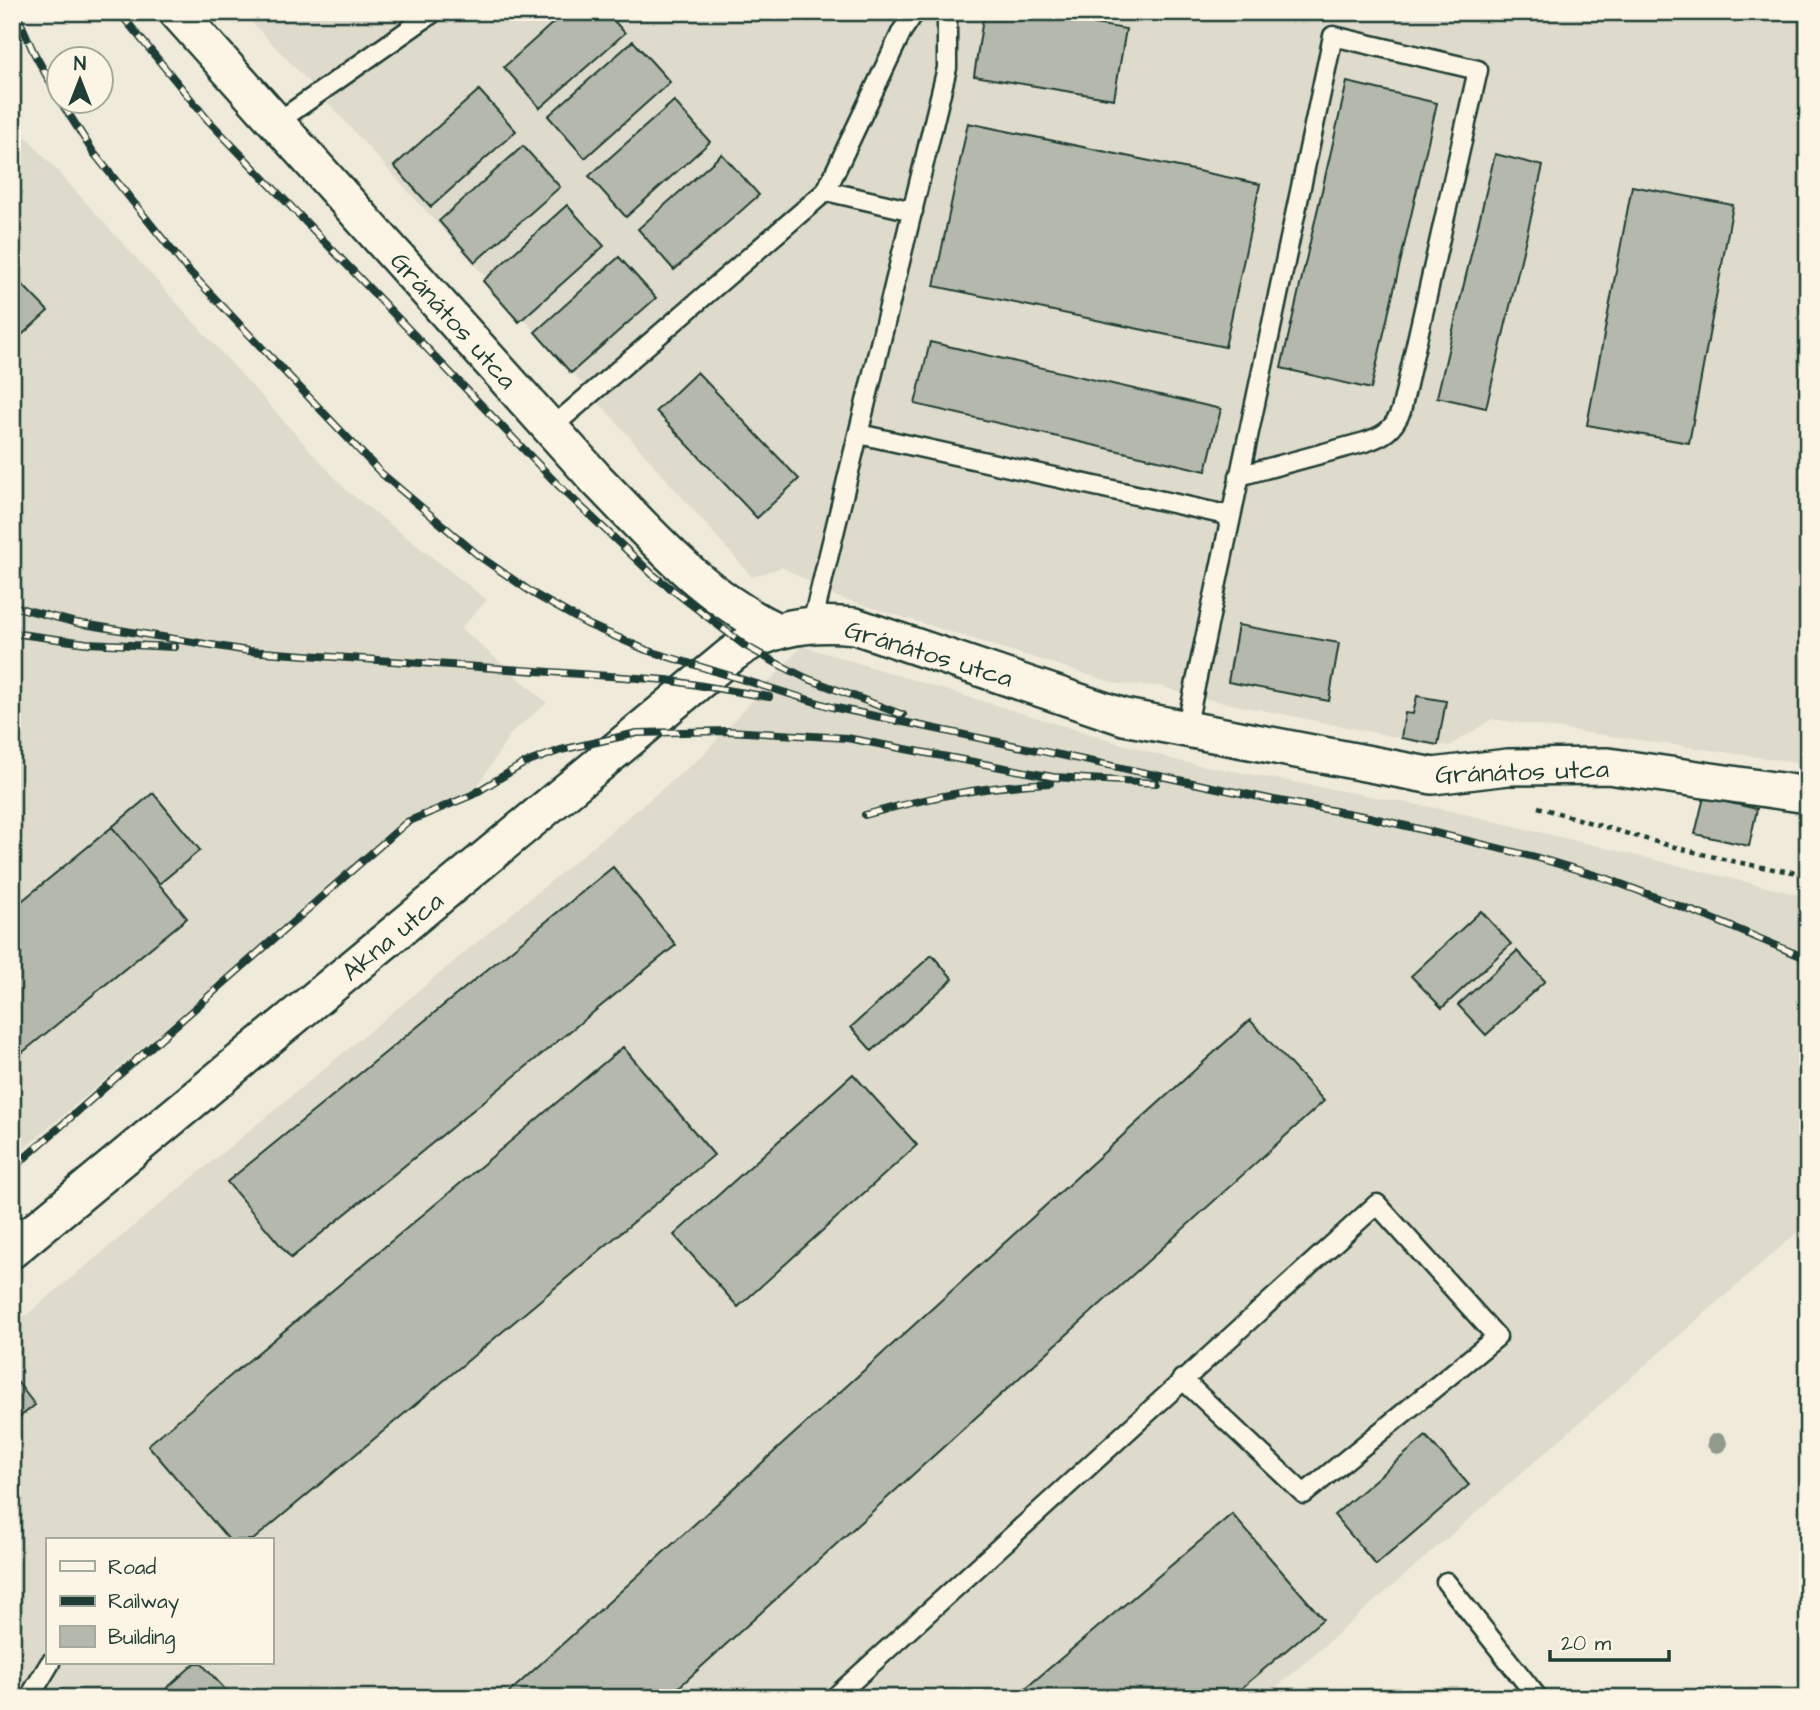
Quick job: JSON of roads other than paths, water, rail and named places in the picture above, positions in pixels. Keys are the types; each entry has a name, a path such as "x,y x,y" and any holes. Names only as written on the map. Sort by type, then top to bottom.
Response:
{"street":[{"name":"Gránátos utca","path":"177,12 551,428 652,536 725,603 777,631 800,625 827,623 855,626 1124,717 1433,776 1508,767 1608,766 1808,795"},
{"name":"Akna utca","path":"12,1250 744,645 777,631"}],"lane":[{"path":"276,123 434,12"},
{"path":"551,428 826,191 902,31 915,12"},
{"path":"812,624 947,68 947,12"},
{"path":"1186,729 1239,476 1333,36 1478,70 1401,411 1395,426 1383,436 1365,442 1239,476"},
{"path":"826,191 913,211"},
{"path":"859,433 1231,516"},
{"path":"834,1698 1182,1379 1377,1204 1497,1337 1304,1494 1182,1379"},
{"path":"1446,1583 1538,1698"},
{"path":"29,1698 49,1664"}],"railway":[{"path":"16,12 46,75"},
{"path":"119,12 207,119 557,484 652,574 744,645 806,678 903,715"},
{"path":"70,116 93,152 186,268 381,473 479,556 534,594 587,624 646,650 832,707 1274,800 1369,817 1535,857 1608,879 1808,959"},
{"path":"12,606 77,623 248,651 667,680 769,697"},
{"path":"12,633 86,643 175,647"},
{"path":"12,1169 407,822 472,795 523,764 561,750 637,733 728,731 847,738 1053,777 1156,783"},
{"path":"865,815 957,793 1050,783"}]}
